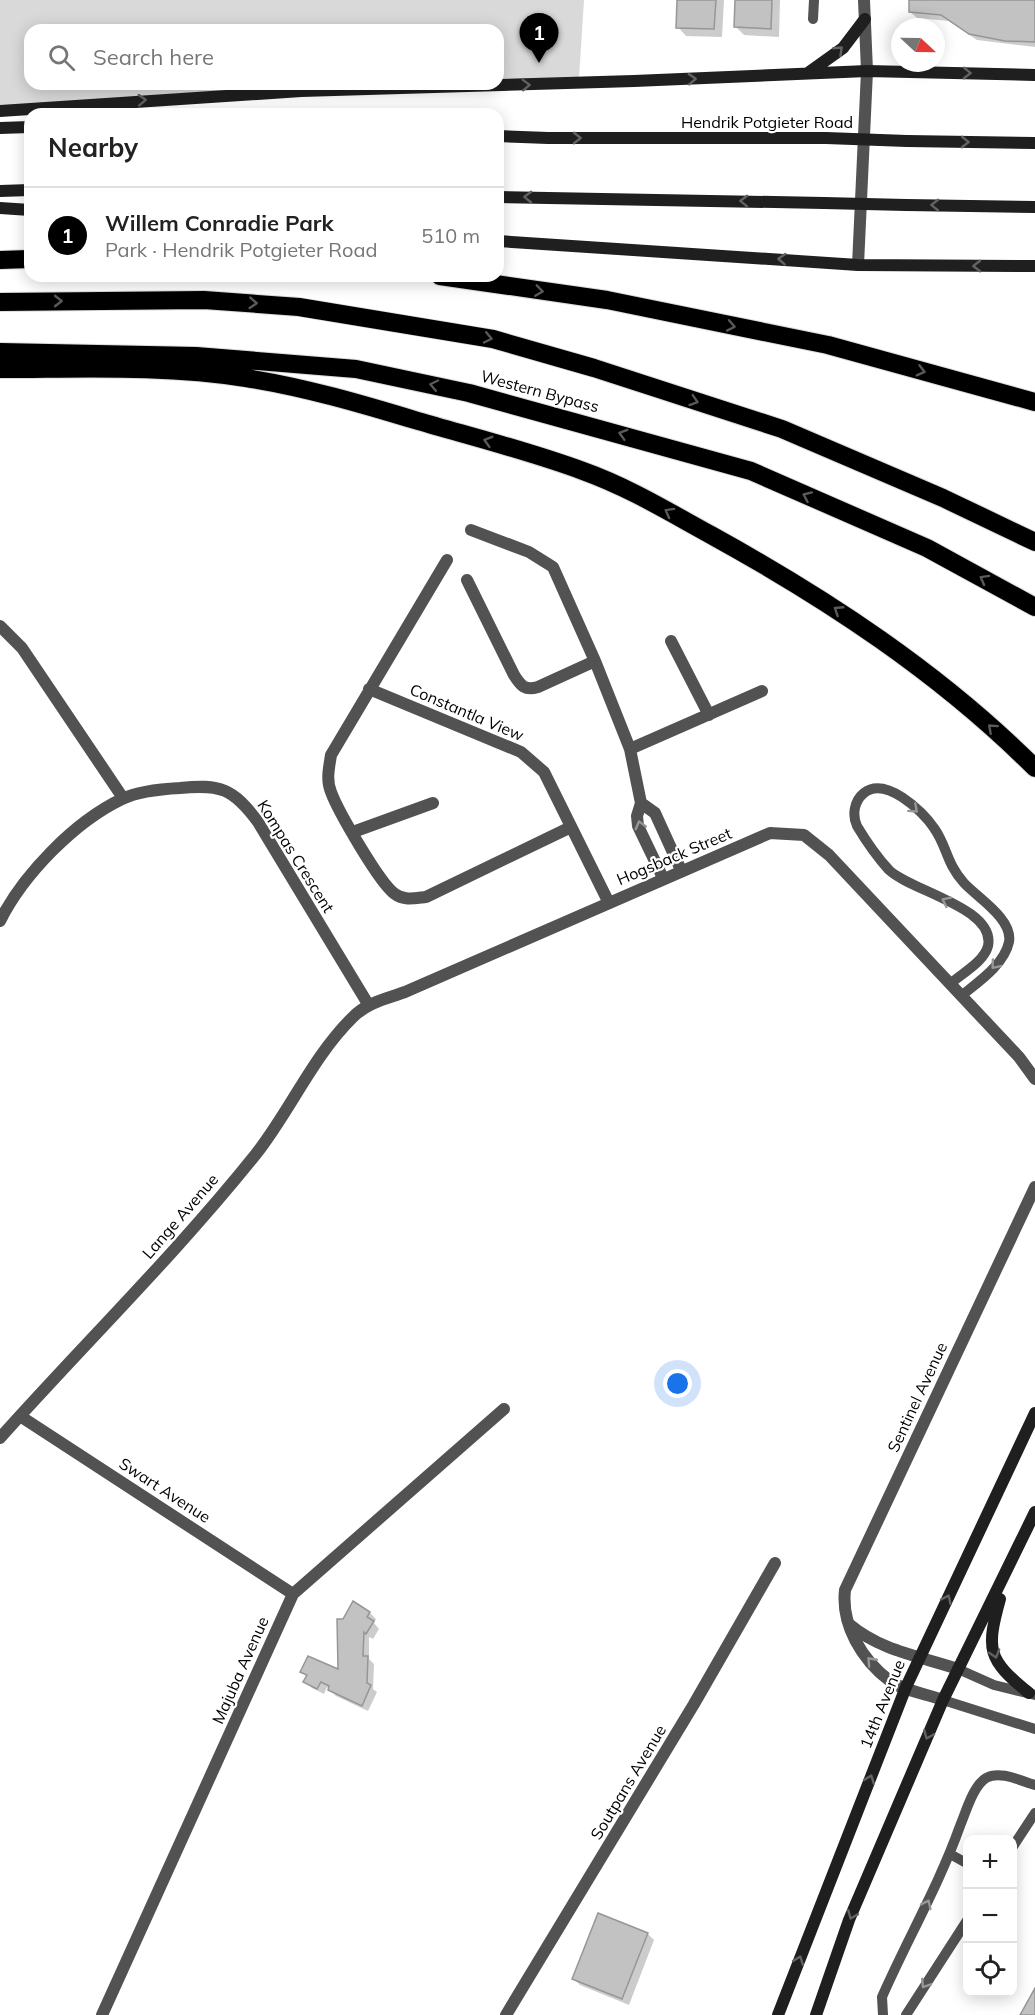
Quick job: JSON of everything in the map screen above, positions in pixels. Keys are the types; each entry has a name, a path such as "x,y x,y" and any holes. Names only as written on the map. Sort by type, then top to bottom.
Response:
{"highway":[{"path":"0,260 24,259"},
{"path":"482,282 607,300 828,345 1035,402"},
{"path":"0,302 204,300 299,307 375,317 493,339 594,368 782,429 943,498 1035,542"},
{"name":"Western Bypass","path":"0,352 196,356 356,369 469,393 752,471 927,548 1035,607"},
{"path":"0,369 167,369 246,378 313,392 399,415 584,471 642,496 788,577 856,622 963,702 1035,768"}],"main road":[{"path":"807,74 843,48 865,19"},
{"path":"504,85 867,71 1035,75"},
{"path":"46,108 348,90"},
{"path":"0,111 24,109"},
{"path":"0,128 24,127"},
{"name":"Hendrik Potgieter Road","path":"504,135 548,138 826,138 1035,143"},
{"path":"0,191 24,190"},
{"path":"504,197 1035,207"},
{"path":"0,208 24,210"},
{"path":"504,242 858,265 1035,266"},
{"name":"14th Avenue","path":"778,2015 906,1687 1035,1413"},
{"path":"816,2015 849,1920 943,1700 1035,1512"},
{"path":"1005,1577 992,1634 992,1651 1004,1672 1032,1694"}],"street":[{"path":"858,265 867,71 864,0"},
{"path":"471,530 529,552 553,567 595,661 630,749 641,803 637,816 638,826 663,878"},
{"path":"447,560 331,755 328,778 331,792 353,832 389,888 405,899 426,897 571,827"},
{"path":"467,580 514,675 523,687 529,690 538,687 595,661"},
{"path":"0,626 22,648 123,798"},
{"path":"671,641 709,715"},
{"name":"Constantla View","path":"369,689 531,758 544,772 609,903"},
{"path":"630,749 762,691"},
{"name":"Kompas Crescent","path":"0,921 30,873 82,827 123,798 149,791 201,785 214,786 241,801 258,822 368,1004"},
{"path":"353,832 434,802"},
{"path":"641,803 655,813 681,870"},
{"name":"Hogsback Street","path":"368,1004 405,992 770,833 804,835 829,855 950,984"},
{"path":"950,984 1019,1057 1035,1079"},
{"name":"Lange Avenue","path":"0,1438 132,1296 235,1179 257,1153 336,1037 368,1004"},
{"name":"Sentinel Avenue","path":"943,1700 892,1682 857,1646 844,1601 851,1576 1035,1187"},
{"name":"Majuba Avenue","path":"102,2015 293,1594 504,1409"},
{"name":"Swart Avenue","path":"20,1416 293,1594"},
{"name":"Soutpans Avenue","path":"506,2015 694,1704 775,1563"},
{"path":"849,1624 885,1648 920,1656 958,1669"}],"lane":[{"path":"813,19 814,0"},
{"path":"950,984 982,957 988,947 988,936 984,925 962,909 903,880 889,870 865,839 854,819 855,805 864,792 881,787 895,792 933,826 952,869 998,915 1009,930 1009,942 1004,954 991,970 961,996"},
{"path":"958,1669 994,1685 1032,1694"},
{"path":"943,1700 1035,1729"},
{"path":"883,2015 882,1997 950,1854 967,1808 982,1782 992,1776 1001,1775 1035,1785"},
{"path":"1017,1840 1035,1813"},
{"path":"950,1854 963,1861"},
{"path":"906,2015 963,1926"}],"shaded area":[{"path":"0,0 584,0 579,78 504,80 504,24 24,24 24,90 273,90 0,106"}],"building":[{"path":"677,0 716,0 714,29 676,28"},
{"path":"735,0 772,0 771,29 734,27"},
{"path":"909,0 1035,0 1035,42 1005,41 969,34 941,15 909,12"},
{"path":"353,1601 370,1612 367,1617 374,1621 366,1634 364,1632 363,1656 368,1656 367,1683 371,1685 362,1706 328,1690 329,1686 321,1682 317,1689 303,1682 307,1675 300,1672 308,1656 338,1669 337,1619 343,1619"},
{"path":"598,1913 648,1933 622,1999 572,1979"},
{"path":"1035,1988 1035,2015 1020,2015"}],"place":[{"name":"Willem Conradie Park","path":"539,63"}]}
